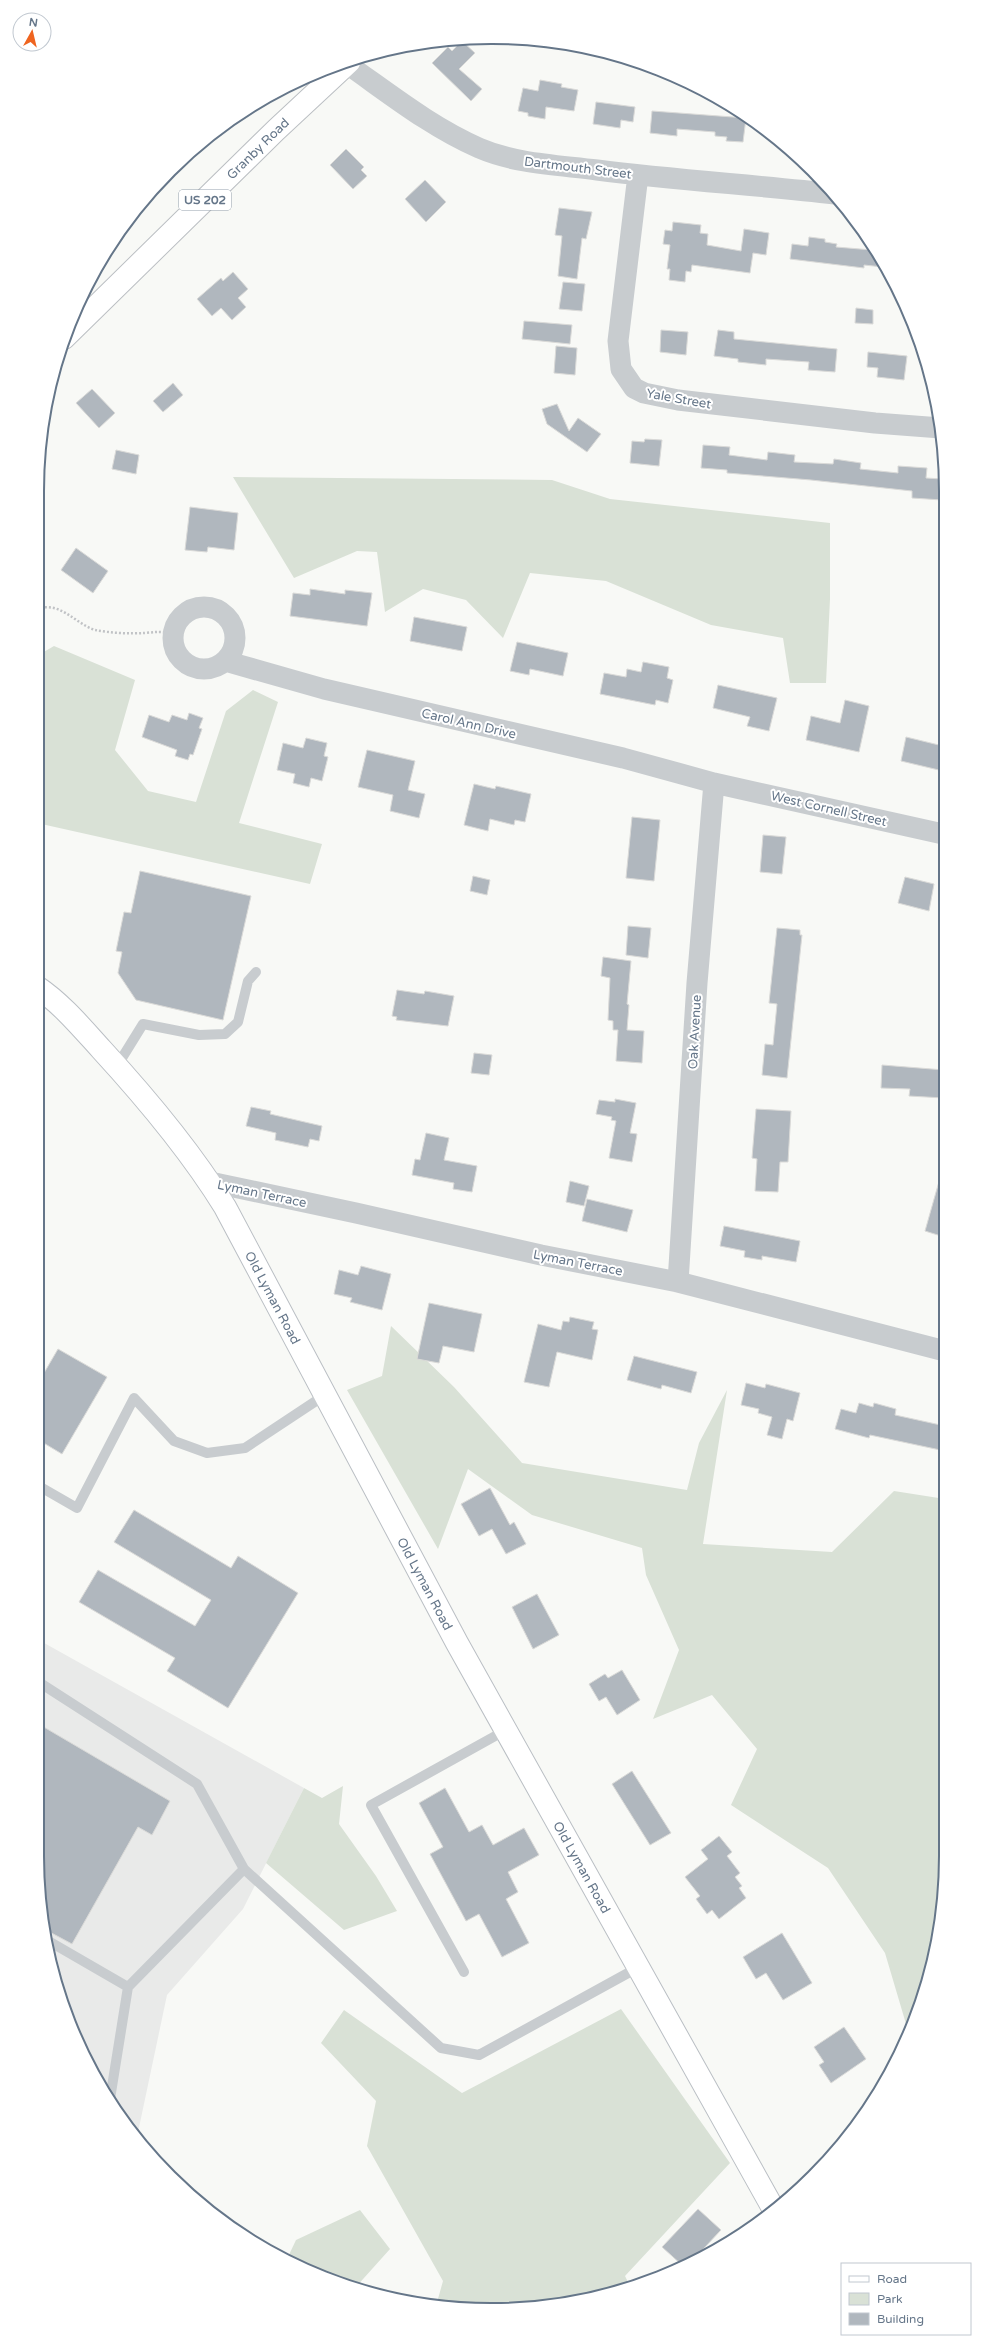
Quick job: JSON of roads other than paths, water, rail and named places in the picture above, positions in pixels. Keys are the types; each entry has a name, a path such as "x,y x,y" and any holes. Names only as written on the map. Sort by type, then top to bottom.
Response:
{"main road":[{"name":"Granby Road","path":"76,327 276,130 339,71"},
{"name":"Old Lyman Road","path":"44,993 68,1013 117,1066 179,1140 210,1182 457,1643 771,2205"}],"street":[{"name":"Dartmouth Street","path":"353,66 428,121 480,148 529,162 638,175 825,193"},
{"name":"Yale Street","path":"638,175 618,340 621,369 634,388 644,393 678,400 875,423 934,427"},
{"path":"203,607 218,610 229,620 235,634 233,649 225,661 206,670 186,664 174,648 172,634 178,621 188,611 203,607"},
{"name":"Carol Ann Drive","path":"225,661 324,689 603,754 714,783"},
{"name":"West Cornell Street","path":"714,783 939,833"},
{"name":"Oak Avenue","path":"678,1282 697,983 714,783"},
{"name":"Lyman Terrace","path":"210,1182 541,1255 678,1282 939,1348"}],"lane":[{"path":"117,1066 143,1024 199,1035 225,1034 238,1022 248,981 256,972"},
{"path":"44,1489 76,1508 134,1398 174,1441 207,1453 245,1448 325,1395"},
{"path":"44,1686 197,1784 244,1869 441,2048 479,2055 639,1967"},
{"path":"464,1972 370,1805 506,1730"},
{"path":"111,2091 128,1987 244,1869"},
{"path":"53,1944 128,1987"}]}
